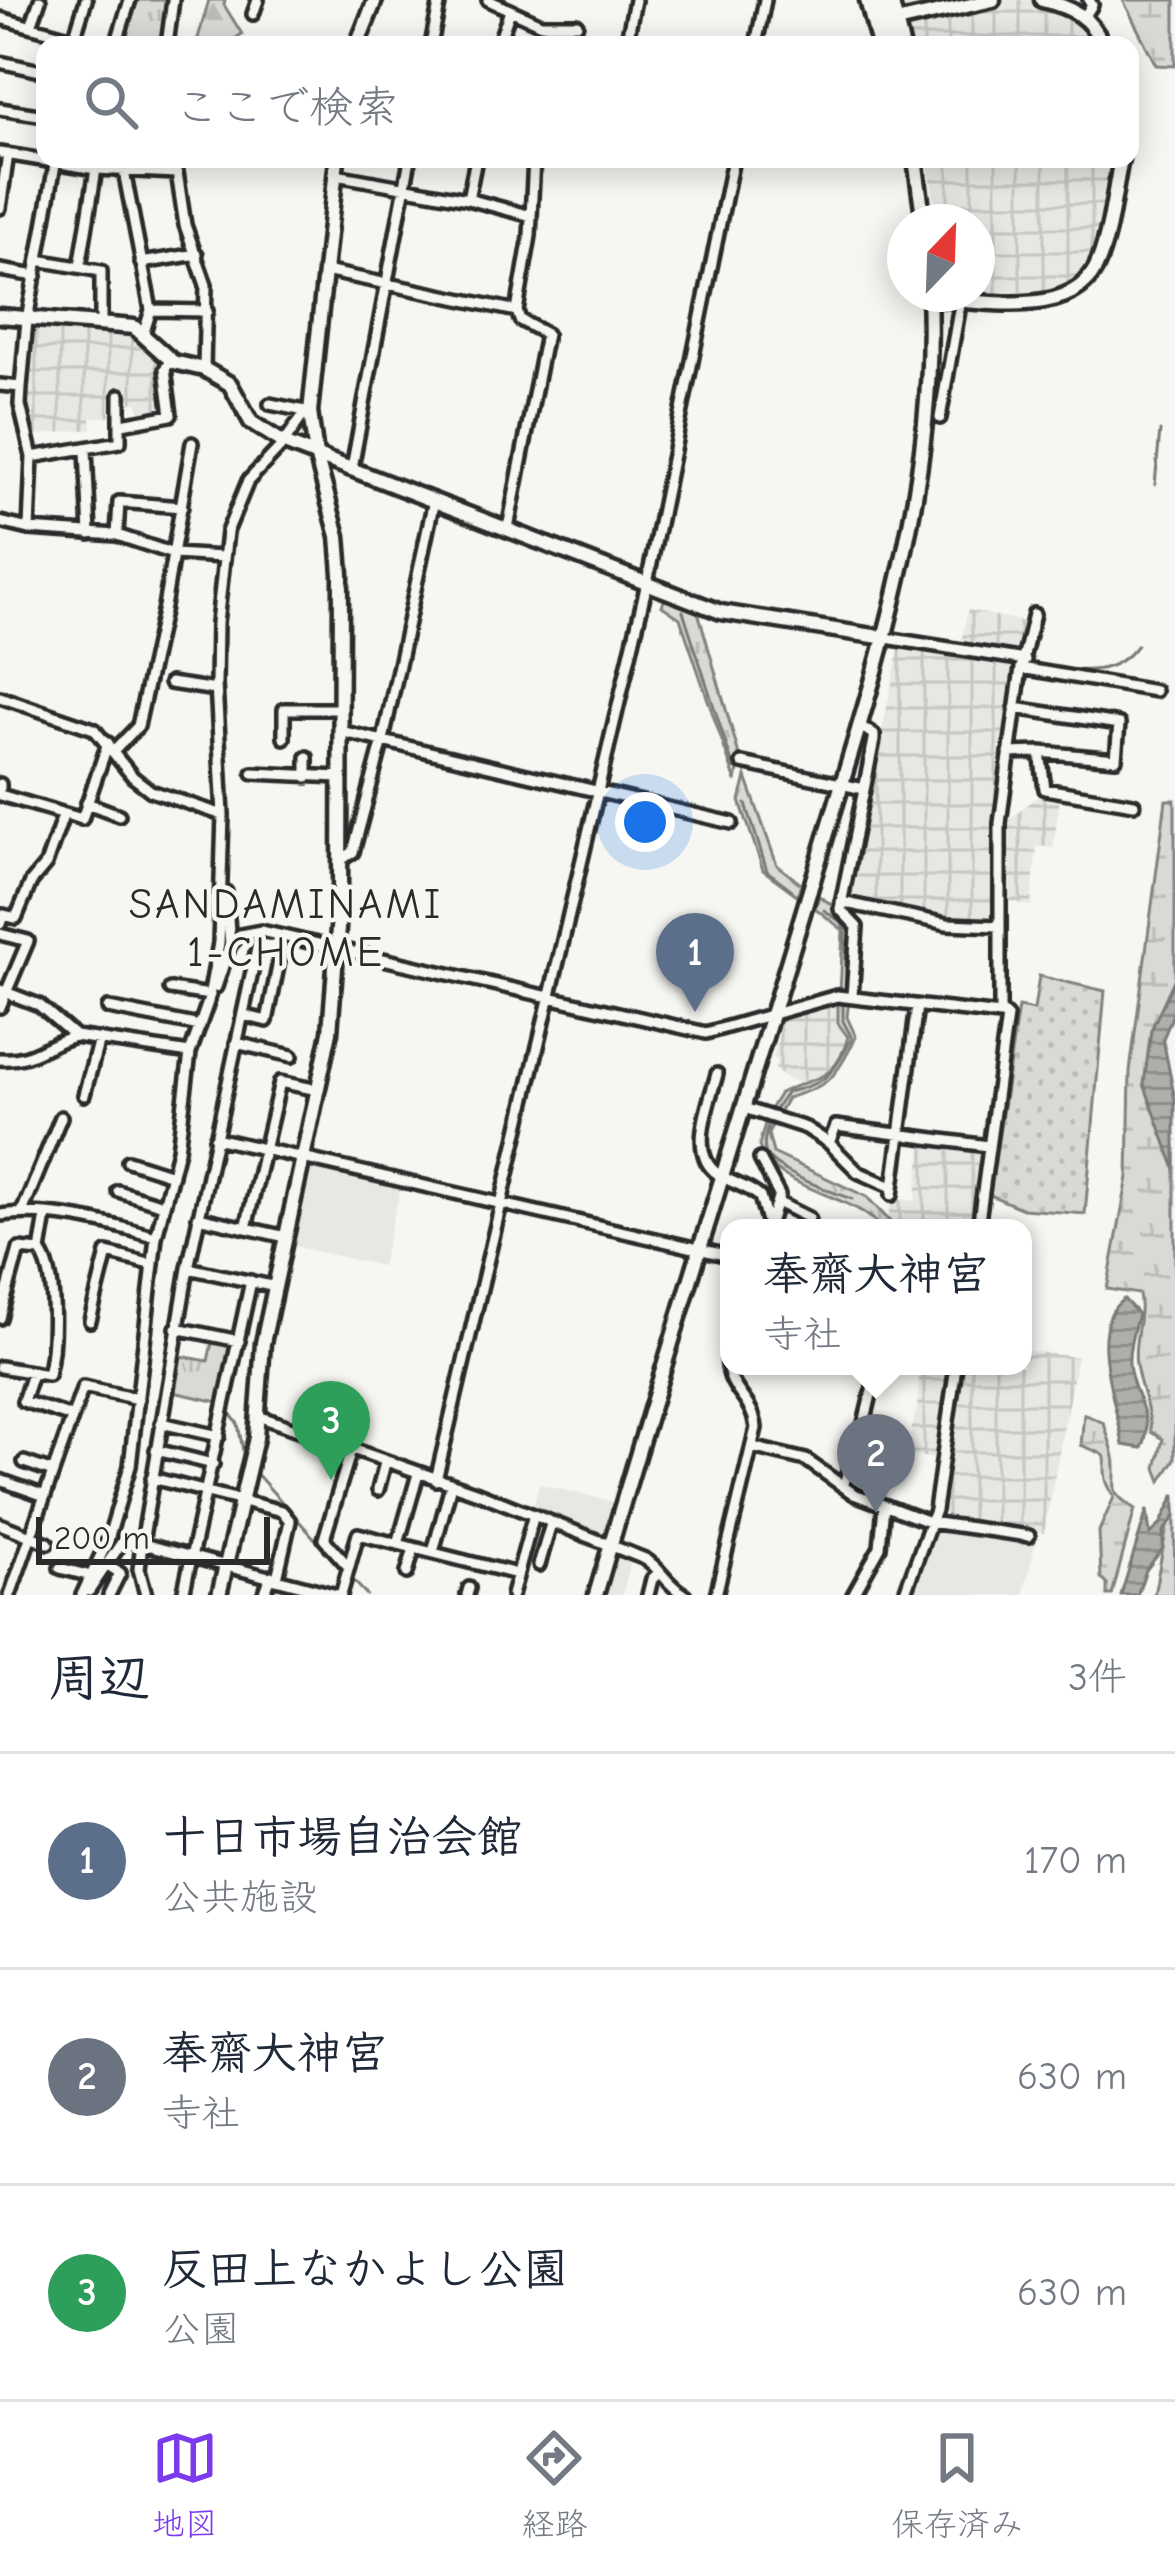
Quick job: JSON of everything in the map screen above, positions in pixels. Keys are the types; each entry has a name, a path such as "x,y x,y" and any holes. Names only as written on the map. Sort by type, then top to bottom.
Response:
{"street":[{"path":"31,26 40,0"},
{"path":"74,36 86,0"},
{"path":"119,36 130,0"},
{"path":"168,36 172,0"},
{"path":"253,14 258,0"},
{"path":"361,36 375,0"},
{"path":"433,36 440,0"},
{"path":"488,0 510,6 541,24 577,23"},
{"path":"628,36 635,0"},
{"path":"758,36 765,0"},
{"path":"867,0 883,36"},
{"path":"879,0 885,36"},
{"path":"891,0 900,36"},
{"path":"896,22 992,0"},
{"path":"1042,0 1071,8 1097,36"},
{"path":"1084,17 1092,5 1089,0"},
{"path":"501,36 510,6"},
{"path":"0,18 58,36"},
{"path":"0,62 36,70"},
{"path":"0,109 36,115"},
{"path":"0,208 4,154 36,158"},
{"path":"29,529 32,457 20,405 21,387 27,320 55,168"},
{"path":"92,168 176,173"},
{"path":"176,168 185,225 206,285 204,369"},
{"path":"219,1595 258,1416 260,1361 330,1032 339,947 338,536 307,413 337,168"},
{"path":"352,469 408,168"},
{"path":"468,200 474,168"},
{"path":"508,528 548,336 520,320 517,311 533,168"},
{"path":"436,1480 647,583 731,168"},
{"path":"916,168 921,204"},
{"path":"995,300 1052,302 1085,284 1101,256 1119,168"},
{"path":"80,267 96,169"},
{"path":"124,171 151,310 144,332"},
{"path":"336,175 531,216"},
{"path":"141,263 197,254"},
{"path":"38,260 101,271 101,324"},
{"path":"0,270 36,276"},
{"path":"325,271 517,311"},
{"path":"151,310 207,311"},
{"path":"596,1595 886,638 922,470 929,312"},
{"path":"940,418 959,312"},
{"path":"0,316 134,327 171,360 204,369 230,384 256,428 732,615 886,638 1155,691"},
{"path":"122,424 169,418 165,369 171,360"},
{"path":"0,385 21,387"},
{"path":"32,457 120,442 120,395"},
{"path":"270,404 307,413"},
{"path":"209,999 220,943 223,815 216,690 227,532 248,481 307,413"},
{"path":"0,789 63,816 82,819 111,747 137,726 192,443"},
{"path":"86,450 91,534"},
{"path":"340,860 353,852 383,740 434,500"},
{"path":"117,536 119,502 182,508"},
{"path":"0,522 117,536 174,554 223,557"},
{"path":"979,1219 1007,1017 999,1008 1000,823 1015,708 1034,614"},
{"path":"170,683 216,690"},
{"path":"0,697 84,724 151,791 223,815"},
{"path":"1009,753 1040,752 1114,762 1119,724 1015,708"},
{"path":"284,738 284,709 340,709"},
{"path":"852,997 856,927 840,909 874,735 859,725"},
{"path":"340,731 732,823"},
{"path":"1040,752 1046,789 1134,804"},
{"path":"307,757 307,777"},
{"path":"742,763 864,789"},
{"path":"253,773 340,777"},
{"path":"87,803 118,814"},
{"path":"0,924 3,916 16,918 31,882 46,864 63,816"},
{"path":"84,1595 127,1482 156,1237 172,1175 190,1053 230,946 221,877"},
{"path":"841,902 947,924 998,926"},
{"path":"230,946 248,932 339,947 706,1033 837,996 1003,1013"},
{"path":"0,934 28,940 0,1007"},
{"path":"142,1591 139,1569 156,1450 215,1138 258,944 284,941"},
{"path":"243,1016 268,1021 284,941"},
{"path":"170,988 209,999"},
{"path":"3,991 39,1006 74,1036"},
{"path":"744,1108 806,1128 859,1172 892,1191 917,1006"},
{"path":"109,1008 200,1026"},
{"path":"0,1059 22,1060 74,1036 190,1053"},
{"path":"84,1095 99,1040"},
{"path":"236,1043 292,1056"},
{"path":"717,1074 703,1129 704,1155 711,1170 760,1197 767,1219"},
{"path":"246,1228 280,1082 318,1090"},
{"path":"22,1212 61,1117"},
{"path":"829,1143 836,1126 988,1146"},
{"path":"215,1138 720,1254"},
{"path":"760,1159 776,1184 771,1219"},
{"path":"128,1161 172,1175"},
{"path":"121,1194 164,1205"},
{"path":"777,1202 809,1218"},
{"path":"0,1215 22,1212 117,1226 156,1237"},
{"path":"0,1367 47,1375 54,1327 46,1262 40,1251 46,1216"},
{"path":"198,1217 286,1237"},
{"path":"0,1318 19,1249 40,1251"},
{"path":"90,1321 106,1253 153,1265"},
{"path":"188,1268 276,1287"},
{"path":"183,1595 251,1281"},
{"path":"176,1328 239,1341"},
{"path":"32,1374 23,1401 72,1418"},
{"path":"716,1595 757,1419 729,1375"},
{"path":"843,1486 876,1375"},
{"path":"904,1595 935,1510 955,1375"},
{"path":"10,1595 83,1387 138,1399"},
{"path":"258,1416 645,1559 667,1586 685,1595"},
{"path":"161,1423 219,1436"},
{"path":"752,1447 806,1460 843,1486 929,1522 1029,1536"},
{"path":"156,1450 213,1464"},
{"path":"348,1566 324,1539 344,1484 350,1450"},
{"path":"24,1462 53,1472"},
{"path":"378,1490 385,1462"},
{"path":"398,1544 418,1474"},
{"path":"152,1478 282,1511 290,1521 264,1595"},
{"path":"0,1480 45,1496"},
{"path":"433,1552 451,1485"},
{"path":"853,1595 880,1547 884,1506"},
{"path":"512,1595 533,1517"},
{"path":"0,1523 48,1543"},
{"path":"539,1564 551,1524"},
{"path":"560,1541 564,1528"},
{"path":"84,1595 124,1539 339,1595 358,1534 517,1574"},
{"path":"407,1573 414,1547"},
{"path":"106,1564 120,1573 109,1595"},
{"path":"60,1568 91,1576"},
{"path":"648,1595 659,1574"}],"shaded area":[{"path":"903,0 1084,0 1078,20 1090,36 909,36"},
{"path":"929,168 1113,168 1087,269 1073,283 1052,292 995,292 995,204 935,204"},
{"path":"32,325 141,335 162,364 170,414 140,420 138,402 123,403 119,416 91,418 92,429 30,436 23,410"},
{"path":"968,610 1029,623 1024,653 961,643"},
{"path":"899,648 1016,668 997,823 993,924 937,920 848,899"},
{"path":"1045,791 1061,792 1053,848 1037,846 1031,906 1002,899 1004,823"},
{"path":"1175,978 1175,1009 1163,1039 1175,1100 1175,1169 1144,1084 1151,1030"},
{"path":"838,1000 838,1023 847,1037 843,1052 822,1079 804,1084 775,1070 782,1017"},
{"path":"923,1141 985,1151 976,1219 881,1218 889,1216 892,1198 915,1201"},
{"path":"310,1162 402,1183 381,1266 290,1245"},
{"path":"1124,1299 1138,1314 1129,1363 1145,1415 1142,1448 1123,1445 1107,1368 1106,1328 1112,1311"},
{"path":"1032,1351 1077,1357 1044,1533 940,1521 961,1375 1032,1375"},
{"path":"919,1375 950,1375 936,1459 905,1454"},
{"path":"539,1484 615,1502 604,1537 532,1512"},
{"path":"1175,1494 1175,1516 1163,1532 1163,1548 1146,1570 1137,1595 1121,1595 1147,1510 1150,1534 1160,1525"},
{"path":"937,1528 1036,1541 1023,1595 911,1595"},
{"path":"619,1555 632,1559 622,1595 607,1595"}],"green space":[{"path":"134,0 170,0 164,36 123,36"},
{"path":"209,0 225,0 242,34 199,36"},
{"path":"1123,0 1175,0 1175,66 1156,65"},
{"path":"666,595 697,608 740,758 736,782 680,618 662,606"},
{"path":"746,777 777,865 801,884 797,895 763,870 740,801"},
{"path":"1166,800 1175,800 1175,980 1149,1063 1175,1145 1175,1459 1161,1481 1156,1468 1163,1439 1151,1432 1136,1364 1139,1294 1107,1289 1128,1177 1130,1071"},
{"path":"819,896 853,928 851,995 840,994 843,930 815,908"},
{"path":"1039,976 1105,991 1085,1214 1023,1209 990,1195 1018,1007 1034,1010"},
{"path":"838,999 849,999 847,1017 856,1037 843,1062 823,1084 787,1098 778,1114 769,1111 780,1093 822,1076 837,1063 848,1037 838,1023"},
{"path":"767,1116 775,1119 768,1134 773,1153 867,1197 888,1219 872,1219 796,1182 767,1161 759,1146"},
{"path":"213,1338 234,1342 223,1403 169,1391 175,1355 208,1361"},
{"path":"1084,1414 1104,1423 1115,1460 1115,1491 1135,1509 1112,1595 1107,1595 1107,1584 1101,1578 1099,1531 1114,1497 1105,1457 1081,1445"},
{"path":"1175,1515 1174,1595 1154,1595 1167,1527"}],"waterway":[{"path":"1155,485 1160,431"},
{"path":"683,611 734,769"},
{"path":"1032,664 1102,669 1126,657 1137,645"},
{"path":"746,804 767,871 792,890"},
{"path":"824,910 845,930 846,986"},
{"path":"776,1108 787,1092 821,1080 839,1060 852,1038 843,1021 843,1002"},
{"path":"768,1125 764,1147 771,1161 805,1181 852,1199"},
{"path":"929,1512 950,1375"},
{"path":"229,1412 238,1424 243,1451"},
{"path":"254,1471 343,1570"},
{"path":"351,1578 367,1595"}],"place":[{"name":"十日市場自治会館","path":"695,1012"},
{"name":"反田上なかよし公園","path":"331,1480"},
{"name":"奉齋大神宮","path":"876,1513"}],"district":[{"name":"SANDAMINAMI 1-CHOME","path":"286,928"}]}
